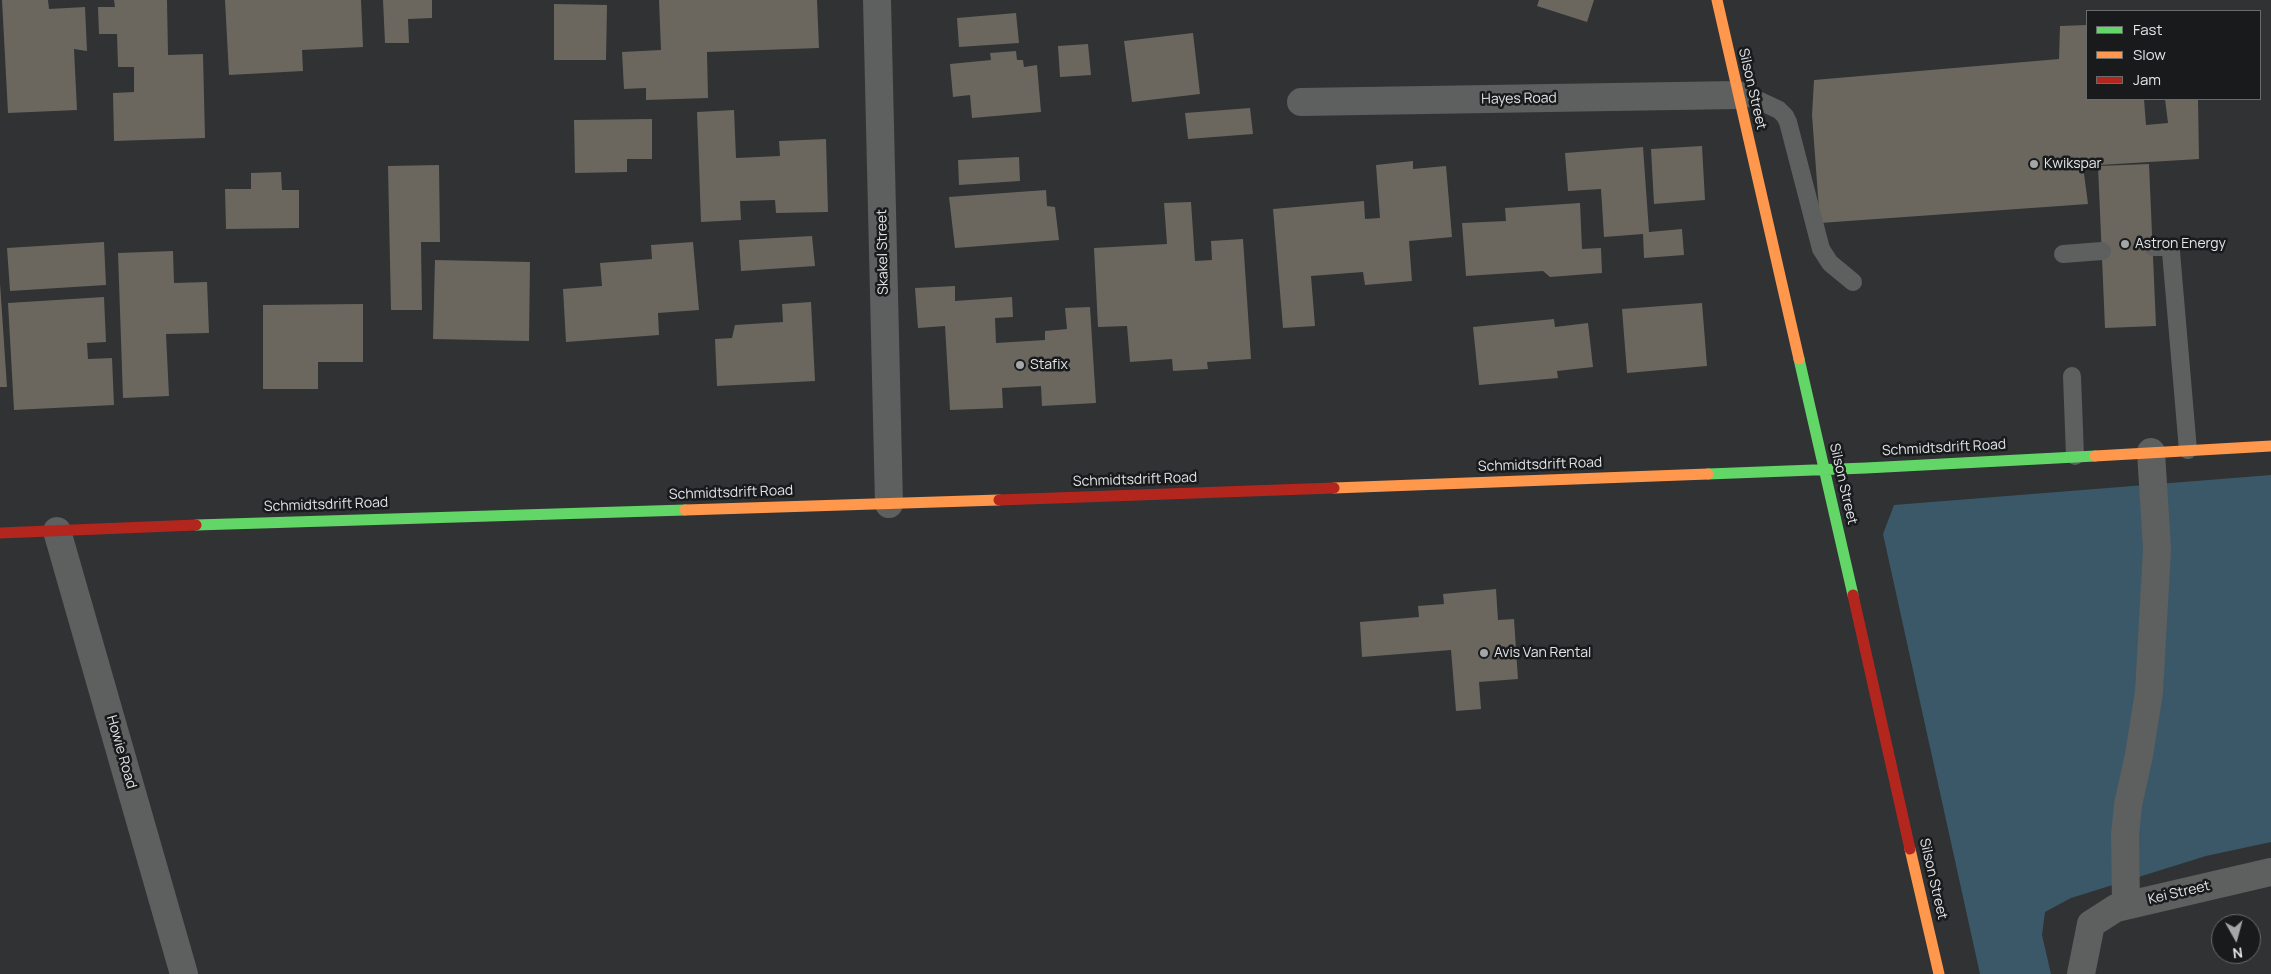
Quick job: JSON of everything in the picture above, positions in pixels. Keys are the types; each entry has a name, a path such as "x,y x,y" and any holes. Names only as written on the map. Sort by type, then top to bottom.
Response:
{"main road":[{"name":"Silson Street","path":"1717,0 1939,974"},
{"name":"Schmidtsdrift Road","path":"0,533 288,521 889,504 1825,469 2271,446"}],"street":[{"name":"Skakel Street","path":"876,0 889,504"},
{"name":"Hayes Road","path":"1301,102 1738,95"},
{"path":"2126,905 2126,820 2149,692 2157,559 2151,452"},
{"name":"Howie Road","path":"57,531 184,974"},
{"name":"Kei Street","path":"2081,974 2092,924 2116,908 2271,872"}],"lane":[{"path":"1738,95 1760,101 1779,110 1785,116 1821,249 1830,263 1853,282"},
{"path":"2153,247 2166,248 2171,252 2188,450"},
{"path":"2063,254 2102,251"},
{"path":"2072,376 2075,456"}],"shaded area":[{"path":"2271,475 2271,842 2206,856 2071,898 2045,912 2042,935 2051,974 1980,974 1883,534 1894,505"}],"building":[{"path":"2,0 48,0 49,9 85,7 87,51 74,49 77,110 8,113"},
{"path":"114,0 167,0 168,55 203,54 205,138 114,141 113,93 134,92 134,67 118,67 117,34 99,34 98,7 115,7"},
{"path":"225,0 361,0 363,47 302,50 303,71 229,75"},
{"path":"383,0 432,0 432,18 408,19 409,43 385,43"},
{"path":"659,0 817,0 819,48 707,52 708,98 646,100 646,88 624,89 622,52 661,50"},
{"path":"1539,0 1594,0 1587,22 1537,6"},
{"path":"554,4 607,5 606,60 554,60"},
{"path":"1016,13 1019,43 959,47 957,18"},
{"path":"2086,25 2086,100 2144,100 2146,125 2168,123 2165,100 2198,100 2199,159 2083,166 2088,204 1820,223 1812,115 1814,80 2059,59 2060,26"},
{"path":"1193,33 1200,94 1132,102 1124,41"},
{"path":"1088,44 1091,75 1060,77 1058,46"},
{"path":"1016,51 1017,60 1023,60 1024,67 1037,65 1041,112 972,118 970,95 953,97 950,64 991,60 990,53"},
{"path":"1250,108 1253,134 1188,139 1185,113"},
{"path":"734,110 736,158 780,156 779,141 826,139 828,212 776,213 775,200 740,201 741,220 701,222 697,112"},
{"path":"652,119 652,159 627,159 627,172 575,173 574,120"},
{"path":"1702,146 1705,200 1654,204 1651,149"},
{"path":"1643,147 1649,232 1682,229 1684,255 1644,258 1643,234 1604,237 1601,189 1568,191 1565,153"},
{"path":"1019,157 1020,181 959,185 958,160"},
{"path":"1413,161 1413,169 1446,166 1452,237 1409,241 1412,281 1365,285 1363,272 1311,276 1315,326 1283,328 1273,209 1364,201 1365,219 1380,218 1376,165"},
{"path":"2149,164 2156,326 2105,328 2098,166"},
{"path":"439,165 440,242 421,242 422,310 391,310 388,166"},
{"path":"281,172 282,190 299,190 299,228 226,229 225,189 251,189 251,173"},
{"path":"1046,190 1047,206 1055,207 1059,240 955,248 949,197"},
{"path":"1191,202 1195,261 1212,260 1211,241 1243,239 1251,359 1207,362 1208,369 1173,371 1172,359 1130,362 1127,326 1098,327 1094,248 1167,244 1164,203"},
{"path":"1580,203 1582,249 1601,248 1602,273 1550,277 1543,271 1466,276 1462,223 1506,221 1505,208"},
{"path":"812,236 815,266 741,271 739,240"},
{"path":"104,242 106,285 10,291 7,248"},
{"path":"693,242 699,310 658,313 659,335 566,342 563,289 602,286 600,263 652,259 651,245"},
{"path":"173,251 174,283 207,282 209,333 166,334 169,396 123,398 118,253"},
{"path":"435,260 530,262 529,341 433,339"},
{"path":"0,283 7,387 0,387"},
{"path":"955,286 955,301 1012,297 1013,317 995,318 996,343 1045,340 1045,331 1067,329 1065,308 1090,307 1096,403 1042,406 1041,386 1002,388 1003,408 950,410 945,326 918,328 915,288"},
{"path":"104,297 106,342 87,343 88,359 112,358 114,405 14,410 8,303"},
{"path":"811,302 815,381 717,386 715,339 732,338 735,325 783,322 782,304"},
{"path":"1702,303 1707,366 1627,373 1622,309"},
{"path":"363,304 363,362 318,362 318,389 263,389 263,305"},
{"path":"1554,319 1555,327 1588,323 1593,367 1557,371 1558,378 1479,385 1473,327"},
{"name":"Avis Van Rental","path":"1496,589 1498,620 1514,619 1518,679 1479,682 1481,709 1456,711 1451,650 1362,657 1360,622 1419,617 1418,606 1444,604 1443,594"}],"traffic: fast":[{"path":"1799,359 1853,595"},
{"path":"1708,474 2095,456"},
{"path":"196,525 685,510"}],"traffic: slow":[{"path":"1717,0 1799,359"},
{"path":"2095,456 2271,446"},
{"path":"1334,488 1708,474"},
{"path":"685,510 999,500"},
{"path":"1910,849 1939,974"}],"traffic: jam":[{"path":"999,500 1334,488"},
{"path":"0,533 196,525"},
{"path":"1853,595 1910,849"}],"place":[{"name":"Kwikspar","path":"2034,164"},
{"name":"Astron Energy","path":"2125,244"},
{"name":"Stafix","path":"1020,365"},
{"name":"Avis Van Rental","path":"1484,653"}]}
